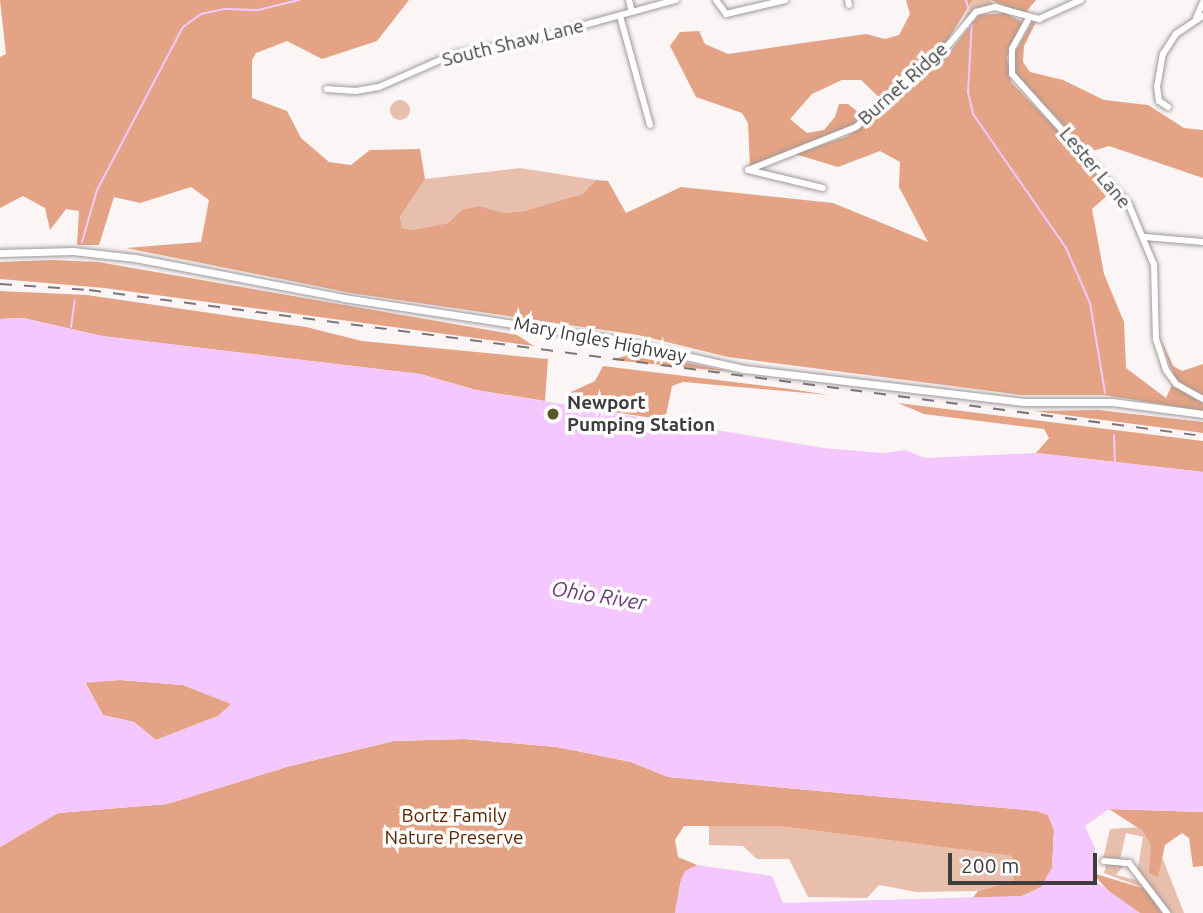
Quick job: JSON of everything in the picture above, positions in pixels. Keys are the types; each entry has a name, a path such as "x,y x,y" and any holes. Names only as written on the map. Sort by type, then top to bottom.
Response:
{"street":[{"path":"629,0 632,12"},
{"name":"South Shaw Lane","path":"327,89 356,91 379,86 452,55 620,16 675,0"},
{"path":"716,1 726,14 785,0"},
{"path":"1030,18 1056,15 1081,0"},
{"path":"1168,107 1158,97 1159,65 1173,38 1199,17 1203,2"},
{"name":"Burnet Ridge","path":"823,188 769,179 748,170 856,127 905,81 934,61 976,12 995,7 1030,18"},
{"path":"620,16 650,125"},
{"name":"Lester Lane","path":"1030,18 1013,49 1012,74 1118,189 1145,237 1155,271 1156,339 1166,370 1176,384 1203,399"},
{"path":"1145,237 1203,242"},
{"name":"Mary Ingles Highway","path":"0,253 72,251 135,258 344,298 607,338 744,369 1024,402 1112,402 1203,414"},
{"path":"1104,861 1129,863 1167,913"}],"shaded area":[{"path":"973,0 990,0 993,4 972,11 962,22"},
{"path":"400,100 407,103 410,110 407,117 400,120 393,117 390,110 393,103"},
{"path":"520,168 596,180 582,194 524,211 504,213 479,206 463,209 448,223 413,230 402,228 400,217 425,179"},
{"path":"709,826 779,826 1012,856 1014,881 978,891 917,892 879,885 867,898 808,897 789,859 757,859 743,846 709,845"},
{"path":"1141,827 1153,834 1184,913 1171,913 1137,874 1143,837 1126,833 1120,860 1103,859 1110,829"},
{"path":"1107,863 1124,865 1116,875 1136,880 1146,889 1104,873"}],"green space":[{"path":"0,0 409,0 377,41 322,59 287,41 256,53 252,60 252,98 287,111 301,138 329,162 351,165 370,150 420,149 425,179 400,217 402,228 413,230 448,223 463,209 479,206 504,213 524,211 582,194 596,180 608,181 626,213 681,187 833,203 928,242 899,187 900,162 880,151 838,167 795,154 846,137 870,121 911,80 949,53 979,15 1005,13 1023,22 1007,57 1011,82 1110,184 1110,193 1092,209 1104,274 1124,322 1126,368 1166,398 1172,385 1203,402 1203,411 1104,395 1021,395 728,357 638,335 351,293 126,248 201,242 209,200 191,187 140,203 114,197 99,245 77,245 79,211 66,209 50,230 45,208 23,196 0,208 0,57 6,54"},
{"path":"906,0 973,0 936,58 883,101 861,80 842,80 812,94 790,119 807,133 824,130 835,117 839,104 848,104 865,118 858,124 750,167 748,123 742,113 696,97 670,46 680,32 699,31 705,44 728,54 866,34 885,39 899,35 910,14"},
{"path":"990,0 1036,0 1025,13"},
{"path":"1032,22 1036,22 1024,46 1023,62 1030,72 1063,80 1104,100 1148,105 1184,128 1203,130 1203,178 1109,146 1089,152 1016,75 1013,56"},
{"path":"0,262 98,262 517,335 534,346 104,288 0,279"},
{"path":"0,291 87,295 306,327 362,341 548,359 545,401 476,390 420,374 102,336 23,318 0,319"},
{"path":"1160,337 1173,366 1182,371 1203,364 1203,396 1175,380"},
{"path":"634,353 678,361 732,372 612,360"},
{"path":"603,366 829,395 683,382 672,386 665,420 569,405 571,392 595,381"},
{"path":"898,403 1203,441 1203,472 1036,453 1049,438 1044,429 924,414"},
{"path":"1098,410 1203,422 1203,433 1034,411"},
{"path":"120,680 183,685 232,704 218,716 156,740 134,722 103,715 85,682"},
{"name":"Bortz Family Nature Preserve","path":"465,739 557,747 631,762 668,777 1037,811 1048,815 1054,830 1052,868 1041,887 1022,896 972,899 978,891 1014,881 1012,856 779,826 684,826 675,840 678,857 697,865 681,880 675,913 0,913 0,847 58,813 167,804 290,766 394,741"},
{"path":"1109,809 1203,812 1203,866 1193,867 1189,838 1182,833 1165,845 1158,877 1149,873 1151,845 1143,831"},
{"path":"1092,873 1146,889 1162,913 1140,913 1117,900"}],"water":[{"name":"Ohio River","path":"23,318 102,336 420,374 476,390 824,448 883,453 905,450 925,458 1036,453 1203,472 1203,812 1109,809 1085,826 1095,848 1095,881 1140,913 675,913 685,871 697,865 772,876 783,903 1022,896 1041,887 1052,868 1054,830 1048,815 1037,811 668,777 631,762 557,747 465,739 394,741 290,766 167,804 58,813 0,847 0,319","holes":["120,680 183,685 231,704 218,716 156,740 134,722 103,715 85,683"]}],"waterway":[{"path":"82,242 97,190 183,27 201,14 225,9 258,10 299,0"},
{"path":"966,0 969,12"},
{"path":"972,21 968,92 973,114 1066,248 1090,303 1105,393"},
{"path":"71,327 75,300"},
{"path":"1114,435 1115,462"}],"railway":[{"path":"0,284 89,290 1203,436"}],"place":[{"name":"Newport Pumping Station","path":"553,414"}]}
